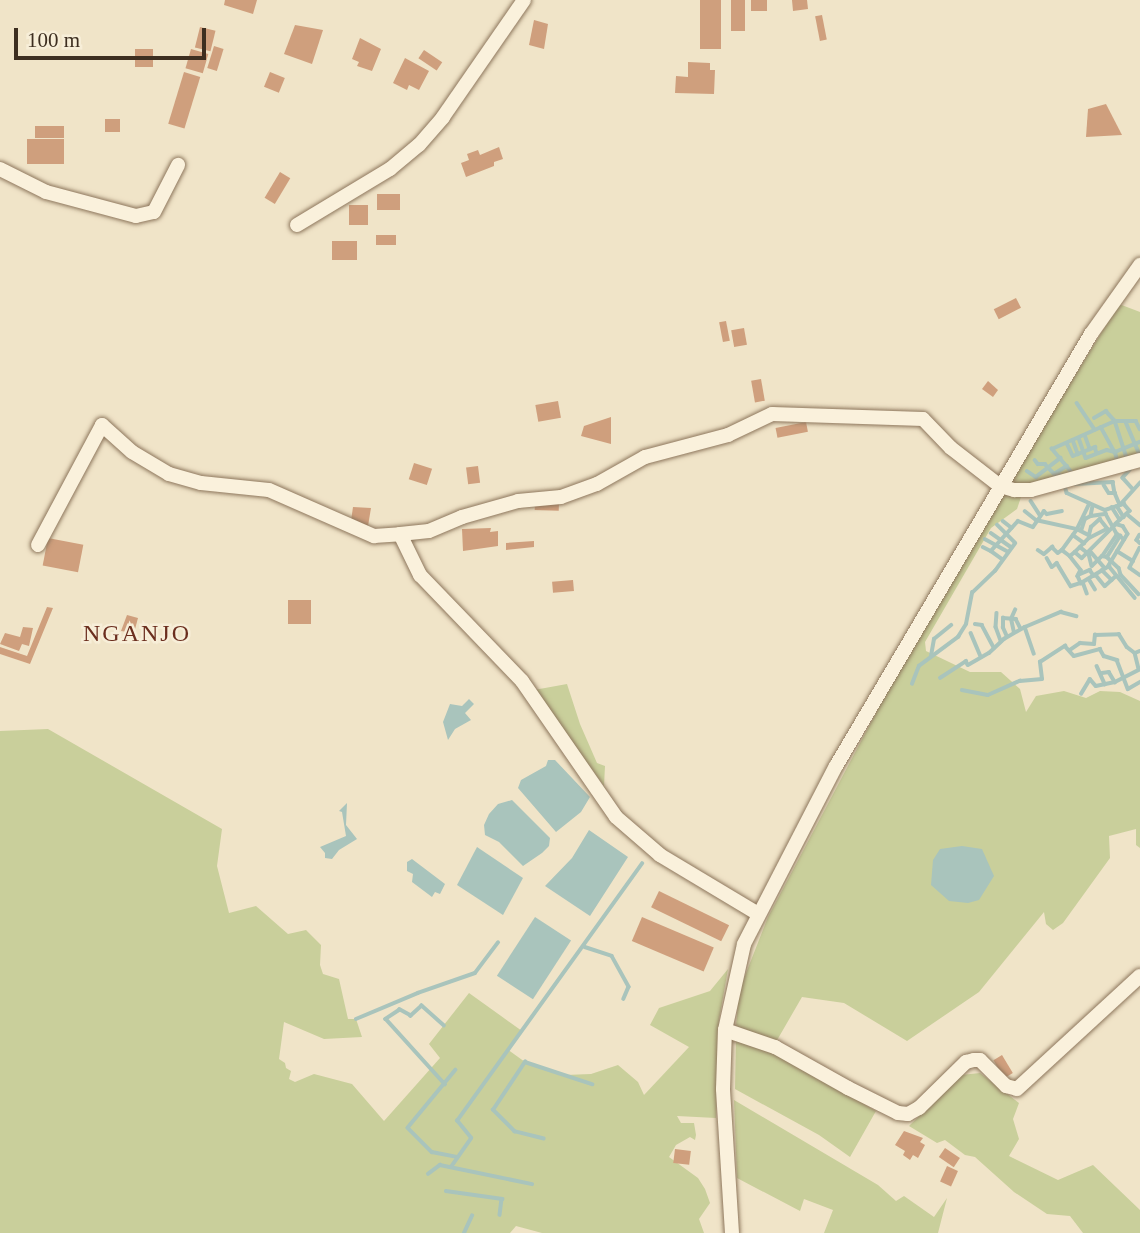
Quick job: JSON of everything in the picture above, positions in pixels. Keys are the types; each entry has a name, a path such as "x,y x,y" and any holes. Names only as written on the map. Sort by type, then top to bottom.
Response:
{"street":[{"path":"297,225 390,169 419,145 443,117 524,0"},
{"path":"0,169 46,192 136,216 154,212 178,165"},
{"path":"733,1233 723,1089 725,1030 735,974 758,914 836,766 1000,486 1091,334 1140,265"},
{"path":"38,545 102,425 132,452 169,474 201,483 269,490 374,536 429,531 462,517 518,501 562,497 597,484 645,457 717,438 757,419 783,413 923,419 951,448 1000,486 1031,490 1140,460"},
{"path":"400,534 420,575 522,681 616,817 660,855 758,914"},
{"path":"725,1030 775,1047 848,1088 898,1113 908,1114 919,1108 966,1062 974,1059 980,1060 1006,1087 1017,1089 1140,976"}],"green space":[{"path":"1119,304 1140,312 1140,455 1018,486 1010,481"},
{"path":"1004,494 1021,497 1017,509 991,528 925,642 926,651 970,672 1001,672 1020,689 1026,712 1036,696 1064,691 1086,698 1100,691 1120,692 1140,701 1140,848 1136,845 1136,829 1109,836 1110,858 1063,923 1053,930 1046,924 1044,912 979,992 907,1041 844,1003 802,997 776,1042 736,1026 739,991 768,917 886,694"},
{"path":"567,684 597,763 605,766 604,786 534,690"},
{"path":"48,729 222,829 217,866 229,913 256,906 288,934 306,930 321,945 320,965 323,974 339,979 348,1019 356,1019 362,1037 324,1039 284,1022 279,1059 291,1071 289,1079 295,1082 314,1074 352,1084 384,1121 440,1058 429,1044 469,993 522,1031 507,1049 525,1062 565,1075 591,1074 618,1065 638,1082 644,1095 689,1047 650,1025 659,1008 710,991 728,969 719,1020 716,1118 677,1116 681,1123 694,1123 696,1135 695,1140 690,1137 676,1145 669,1157 698,1178 705,1189 710,1203 699,1219 704,1233 542,1233 516,1226 510,1233 0,1233 0,731"},
{"path":"736,1038 778,1053 876,1111 850,1157 819,1135 735,1089"},
{"path":"980,1073 1019,1103 1013,1119 1019,1139 1009,1156 1058,1180 1093,1165 1140,1210 1140,1233 1083,1233 1070,1216 1047,1214 1014,1192 975,1157 965,1155 945,1140 937,1143 909,1126 961,1075"},
{"path":"734,1100 878,1185 896,1201 904,1196 934,1217 947,1198 938,1233 824,1233 833,1210 804,1199 800,1211 737,1178"}],"water":[{"path":"469,699 474,704 465,713 471,720 455,729 448,740 443,722 450,704 462,706"},
{"path":"548,760 555,760 590,797 581,812 556,832 518,788 521,780 546,766"},
{"path":"512,800 550,838 549,846 523,866 499,842 485,835 484,825 489,814 498,804"},
{"path":"347,803 346,825 357,839 339,850 332,859 325,858 320,847 346,836 342,812 339,811"},
{"path":"589,830 628,857 590,916 545,886 572,858"},
{"path":"962,846 982,849 994,876 979,900 968,903 949,901 931,885 933,860 940,849"},
{"path":"477,847 523,878 503,915 457,885"},
{"path":"412,859 445,884 440,894 435,892 432,897 412,882 413,874 407,871 407,862"},
{"path":"535,917 571,940 533,999 497,976"}],"building":[{"path":"225,0 257,0 253,14 224,5"},
{"path":"700,0 721,0 721,49 700,49"},
{"path":"731,0 745,0 745,31 731,31"},
{"path":"751,0 767,0 767,11 751,11"},
{"path":"792,0 807,0 808,9 793,11"},
{"path":"822,15 827,40 820,41 815,16"},
{"path":"534,20 548,24 544,49 529,45"},
{"path":"295,25 323,30 312,64 284,54"},
{"path":"200,27 216,31 210,51 195,47"},
{"path":"360,38 381,49 372,71 357,66 359,62 352,59"},
{"path":"214,46 224,49 217,71 207,68"},
{"path":"135,49 153,49 153,67 135,67"},
{"path":"191,49 208,54 203,73 185,68"},
{"path":"424,50 442,62 437,71 418,58"},
{"path":"405,58 429,71 419,90 409,85 407,90 393,83"},
{"path":"688,62 710,63 710,70 715,70 714,94 675,93 676,76 688,77"},
{"path":"184,72 200,77 184,129 168,124"},
{"path":"270,72 285,78 279,93 264,87"},
{"path":"1106,104 1122,135 1086,137 1088,109"},
{"path":"105,119 120,119 120,132 105,132"},
{"path":"35,126 64,126 64,138 35,138"},
{"path":"27,139 64,139 64,164 27,164"},
{"path":"499,147 503,159 494,162 494,166 466,177 461,163 469,160 467,154 478,150 480,155"},
{"path":"280,172 290,178 275,204 265,198"},
{"path":"377,194 400,194 400,210 377,210"},
{"path":"349,205 368,205 368,225 349,225"},
{"path":"376,235 396,235 396,245 376,245"},
{"path":"332,241 357,241 357,260 332,260"},
{"path":"1016,298 1021,308 999,319 994,309"},
{"path":"726,321 730,341 723,342 719,322"},
{"path":"744,328 747,345 734,347 731,330"},
{"path":"761,379 765,401 755,402 751,381"},
{"path":"988,381 998,390 993,397 982,389"},
{"path":"558,401 561,418 538,422 535,405"},
{"path":"611,417 611,444 581,436 584,426"},
{"path":"806,422 808,432 777,438 776,428"},
{"path":"414,463 432,469 427,485 409,479"},
{"path":"478,466 480,483 468,484 466,467"},
{"path":"535,502 559,503 559,511 535,510"},
{"path":"353,507 371,508 368,526 351,521"},
{"path":"491,528 490,532 498,531 498,546 463,551 462,529"},
{"path":"48,538 83,545 78,572 43,565"},
{"path":"534,541 534,547 506,550 506,543"},
{"path":"573,580 574,591 553,593 552,582"},
{"path":"288,600 311,600 311,624 288,624"},
{"path":"47,607 53,608 30,664 0,654 0,647 27,656"},
{"path":"127,615 138,618 134,633 121,631"},
{"path":"23,627 33,628 29,646 22,644 19,651 0,644 5,633 20,637"},
{"path":"659,891 729,925 721,941 651,907"},
{"path":"642,917 714,947 704,971 632,941"},
{"path":"1002,1055 1013,1073 1004,1078 993,1060"},
{"path":"904,1131 923,1138 920,1142 925,1145 918,1158 913,1155 910,1160 903,1155 905,1151 895,1145"},
{"path":"945,1148 960,1158 954,1167 939,1157"},
{"path":"675,1149 691,1151 689,1165 673,1163"},
{"path":"947,1166 958,1171 951,1186 940,1182"}],"waterway":[{"path":"1077,403 1095,430"},
{"path":"1094,418 1106,411 1115,421 1127,458"},
{"path":"1071,472 1052,449 1115,421 1136,421 1140,429"},
{"path":"1126,422 1140,455"},
{"path":"1101,427 1115,452"},
{"path":"1085,435 1090,449"},
{"path":"1079,438 1086,458 1107,450 1115,452"},
{"path":"1073,440 1078,454"},
{"path":"1117,461 1115,452 1140,442"},
{"path":"1067,443 1073,456 1095,447 1097,453"},
{"path":"1027,471 1036,477 1060,458"},
{"path":"1035,460 1038,464 1045,464 1056,476 1060,475"},
{"path":"1054,474 1067,466"},
{"path":"1131,469 1123,478 1133,489"},
{"path":"1075,484 1113,482 1115,493"},
{"path":"1104,485 1109,493 1115,493 1120,505 1140,483"},
{"path":"1065,486 1067,493 1105,510 1124,504 1130,511 1127,514 1140,525"},
{"path":"1031,501 1040,515"},
{"path":"1025,511 1036,520 1077,529 1089,504"},
{"path":"1093,506 1091,516 1106,514 1117,534 1124,539"},
{"path":"1117,506 1124,517"},
{"path":"1112,507 1120,520"},
{"path":"983,547 991,551 1018,521 1033,527 1044,511 1047,514 1062,511"},
{"path":"1127,514 1116,524 1123,526 1128,534 1109,566 1135,598"},
{"path":"1081,531 1085,519 1091,516"},
{"path":"1062,550 1077,529 1089,535 1091,527 1100,519 1108,529"},
{"path":"1003,521 1012,528"},
{"path":"1070,556 1075,552 1082,558 1116,524"},
{"path":"912,684 919,666 958,637 966,624 972,593 995,571 1015,543 997,525"},
{"path":"1075,552 1089,538 1107,529"},
{"path":"991,533 1011,547"},
{"path":"1103,555 1117,534"},
{"path":"1073,535 1084,543"},
{"path":"1140,535 1137,540 1140,543"},
{"path":"1107,557 1120,536"},
{"path":"985,539 1007,551"},
{"path":"1038,550 1044,554 1052,547 1058,553 1062,550 1070,556 1081,570 1078,576 1081,583 1109,566"},
{"path":"1080,547 1089,554 1092,566 1102,556 1107,557 1139,594"},
{"path":"1140,548 1130,568 1140,575"},
{"path":"991,551 1002,559"},
{"path":"1117,551 1133,561"},
{"path":"1091,552 1105,568"},
{"path":"1047,558 1052,567 1057,563 1071,586 1081,583"},
{"path":"1078,575 1090,570 1094,576"},
{"path":"1102,570 1112,580"},
{"path":"1096,575 1105,586 1116,576"},
{"path":"1089,579 1095,589"},
{"path":"1083,582 1087,593"},
{"path":"1014,633 1011,619 1015,610"},
{"path":"1025,627 1061,612 1076,616"},
{"path":"997,613 996,627 1001,641"},
{"path":"1007,637 1003,618 1016,619 1021,629"},
{"path":"975,624 982,625 994,648"},
{"path":"931,656 934,639 951,625"},
{"path":"940,678 966,661 968,665 989,653 1004,639 1025,627 1034,653"},
{"path":"971,633 981,657"},
{"path":"1070,650 1080,643 1094,644 1095,635 1119,634 1127,647 1135,653 1140,651"},
{"path":"962,690 988,695 1020,681 1042,679 1040,662 1065,646 1074,656 1100,649 1104,656 1117,660 1128,689 1140,682"},
{"path":"1135,653 1139,669"},
{"path":"1097,666 1105,684"},
{"path":"1081,694 1090,679 1096,686 1115,682 1140,669"},
{"path":"1102,673 1109,672 1115,682"},
{"path":"451,1167 471,1138 457,1121 642,864"},
{"path":"356,1019 475,973 498,943"},
{"path":"585,947 612,956 629,987 624,999"},
{"path":"444,1026 422,1006 411,1016 400,1010 386,1019 445,1084"},
{"path":"544,1139 515,1132 493,1110 525,1062 592,1084"},
{"path":"456,1070 408,1128 432,1152 457,1157"},
{"path":"428,1174 440,1165 532,1184"},
{"path":"446,1191 502,1199 500,1215"},
{"path":"464,1233 472,1216"}],"district":[{"name":"NGANJO","path":"137,634"}]}
